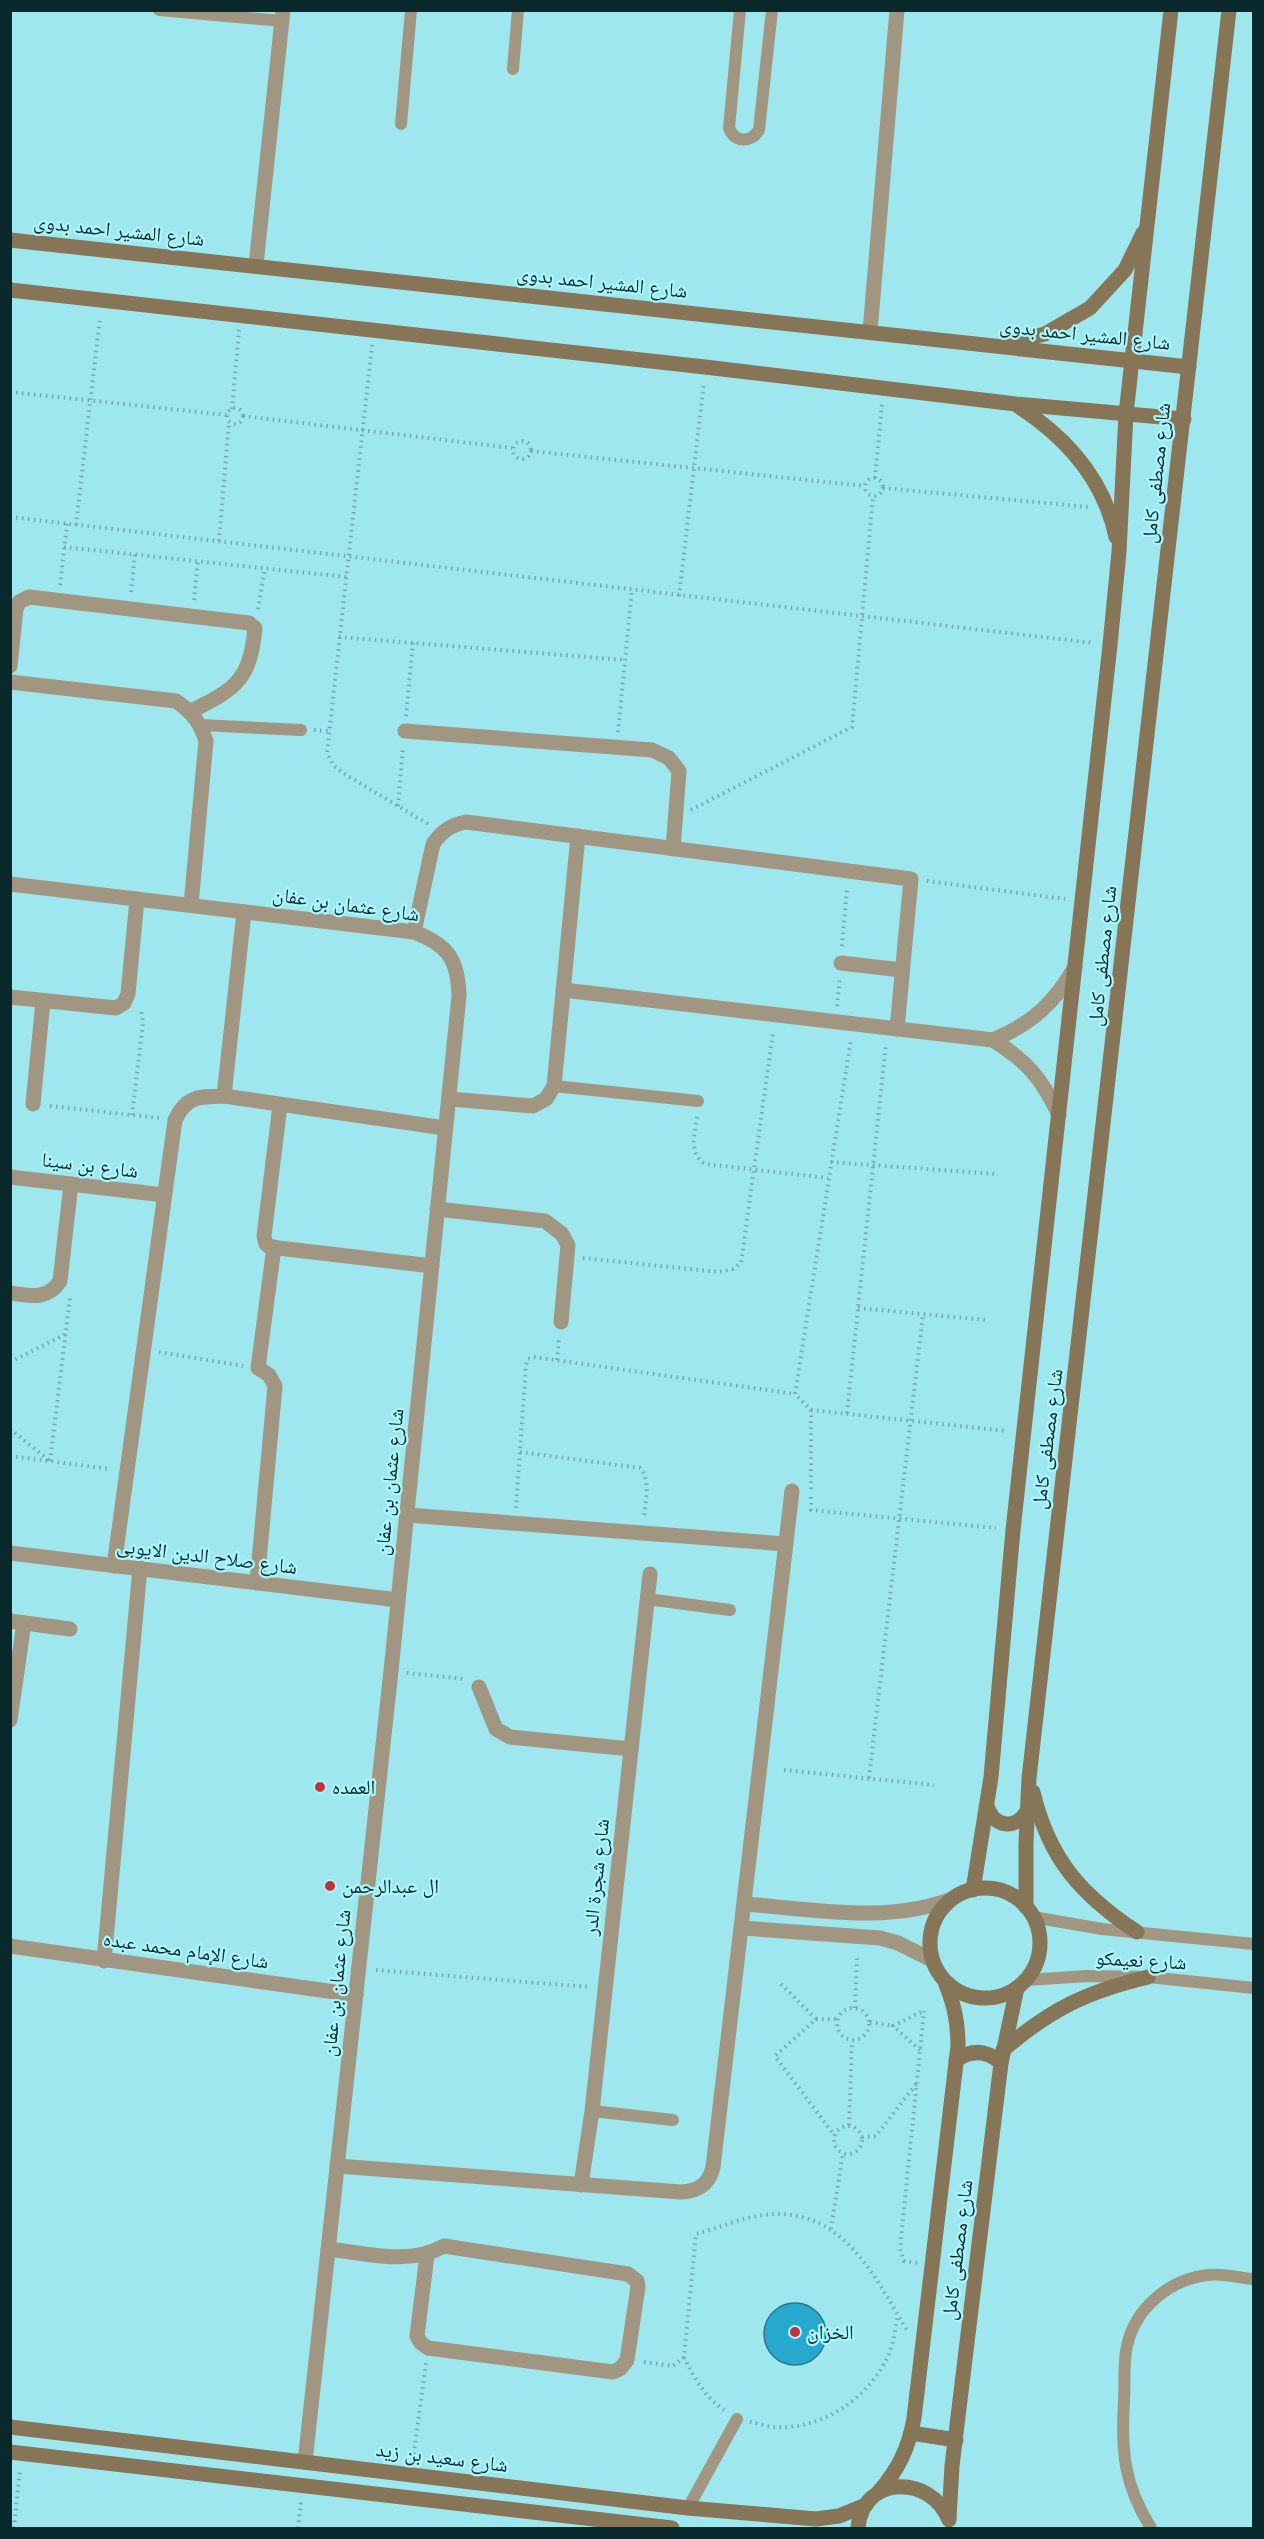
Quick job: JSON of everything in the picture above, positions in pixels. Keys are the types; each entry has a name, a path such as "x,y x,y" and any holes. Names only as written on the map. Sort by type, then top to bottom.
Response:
{"street":[{"path":"870,332 897,10"},
{"name":"شارع مصطفى كامل","path":"973,1890 987,1806 1023,1434 1110,645 1119,552 1126,414 1171,10"},
{"name":"شارع مصطفى كامل","path":"1030,1912 1027,1811 1029,1778 1229,10"},
{"path":"256,265 283,16"},
{"path":"994,346 1045,334 1090,308 1125,270 1148,223"},
{"name":"شارع المشير احمد بدوى","path":"10,240 1190,367"},
{"path":"10,290 1016,404 1184,419"},
{"path":"1016,404 1046,424 1071,448 1092,477 1108,509 1119,552"},
{"path":"10,666 16,609 19,602 29,597 241,621 255,628 251,658 243,675 233,688 190,711"},
{"path":"10,682 176,701 190,711 201,725 206,741 190,905"},
{"path":"405,731 652,750 669,758 679,771 674,849"},
{"path":"414,932 433,843 441,832 453,825 466,822 911,879 903,970 892,1028"},
{"path":"448,1099 533,1106 546,1099 554,1086 578,836"},
{"name":"شارع عثمان بن عفان","path":"10,884 414,932 434,940 450,955 458,974 459,996 391,1671 305,2462"},
{"path":"10,997 116,1008 124,1003 128,994 137,899"},
{"path":"224,1096 244,912"},
{"path":"841,963 903,970"},
{"path":"993,1040 1033,1019 1050,1004 1064,987 1075,967"},
{"path":"563,990 993,1040 1014,1053 1033,1070 1047,1089 1059,1115"},
{"path":"33,1104 43,1001"},
{"path":"114,1566 175,1120 182,1105 199,1097 224,1096 445,1128"},
{"path":"280,1105 264,1236 266,1244 274,1247 432,1266"},
{"name":"شارع بن سينا","path":"10,1177 165,1195"},
{"path":"10,1293 45,1296 54,1290 60,1281 72,1184"},
{"path":"437,1209 545,1221 562,1234 568,1245 561,1322"},
{"path":"257,1583 275,1386 269,1375 258,1368 274,1247"},
{"path":"337,2166 690,2192 706,2184 711,2176 745,1904 792,1491"},
{"path":"407,1515 786,1544"},
{"name":"شارع صلاح الدين الايوبى","path":"10,1553 398,1600"},
{"path":"104,1961 140,1568"},
{"name":"شارع شجرة الدر","path":"581,2185 592,2111 650,1574"},
{"path":"10,1720 17,1622 70,1629"},
{"path":"479,1687 496,1729 510,1737 631,1749"},
{"path":"1029,1778 1038,1816 1054,1851 1065,1868 1104,1911 1137,1932"},
{"path":"987,1806 996,1822 1005,1825 1014,1824 1022,1819 1027,1811"},
{"path":"745,1904 888,1914 932,1907 973,1890 996,1890 1007,1893 1030,1912 1040,1943 1036,1962 1022,1984 995,1997 972,1997 957,1991 945,1982 932,1960 929,1946 932,1926 942,1909 952,1899"},
{"path":"742,1928 880,1938 898,1943 932,1960"},
{"name":"شارع الإمام محمد عبده","path":"10,1946 356,1995"},
{"path":"956,2060 971,2052 979,2052 995,2058 1002,2057 1034,2024 1070,2002 1108,1986 1148,1977"},
{"name":"شارع مصطفى كامل","path":"866,2505 893,2475 904,2455 911,2433 956,2060 958,2024 954,2002 945,1982"},
{"name":"شارع مصطفى كامل","path":"950,2523 956,2440 1002,2057 1022,1984"},
{"path":"328,2249 403,2258 427,2255 444,2246 633,2276 638,2287 627,2360 621,2368 614,2372 428,2348 417,2336 427,2255"},
{"name":"شارع سعيد بن زيد","path":"10,2427 816,2524 866,2505"},
{"path":"911,2433 956,2440"},
{"path":"16,2453 302,2488 672,2529"},
{"path":"878,2493 895,2487 911,2487 927,2493 940,2503 950,2523"},
{"path":"858,2529 866,2505"}],"lane":[{"path":"159,10 283,16"},
{"path":"401,124 411,10"},
{"path":"513,69 518,10"},
{"path":"740,10 729,128 734,137 743,140 753,138 759,130 772,10"},
{"path":"201,725 300,730"},
{"path":"554,1086 698,1101"},
{"path":"647,1599 730,1610"},
{"name":"شارع نعيمكو","path":"1030,1912 1137,1932 1254,1944"},
{"name":"شارع نعيمكو","path":"1022,1984 1087,1976 1148,1977 1254,1988"},
{"path":"592,2111 673,2120"},
{"path":"1151,2529 1138,2509 1127,2478 1122,2444 1126,2346 1137,2319 1156,2296 1180,2281 1209,2274 1254,2279"},
{"path":"688,2508 737,2419"}],"path":[{"path":"76,525 102,300"},
{"path":"227,415 232,409 240,315"},
{"path":"374,330 327,753 334,766 441,832"},
{"path":"679,596 705,367"},
{"path":"875,478 883,388"},
{"path":"10,392 227,415"},
{"path":"229,422 236,424 243,420 239,409 232,409"},
{"path":"219,541 229,422 227,415"},
{"path":"243,416 512,448"},
{"path":"523,440 528,442 531,451 529,456 520,459 516,457 512,448 518,441 523,440"},
{"path":"531,451 865,486"},
{"path":"865,486 871,478 875,478 880,480 883,488"},
{"path":"865,486 873,496"},
{"path":"883,488 1108,509"},
{"path":"873,496 878,495 883,488"},
{"path":"675,818 852,727 873,496"},
{"path":"10,517 1110,645"},
{"path":"58,601 67,524"},
{"path":"64,547 346,577"},
{"path":"129,609 135,554"},
{"path":"193,615 198,561"},
{"path":"255,628 265,568"},
{"path":"617,747 632,589"},
{"path":"339,637 626,660"},
{"path":"911,879 1082,902"},
{"path":"128,994 137,1001 142,1012 143,1023 132,1115"},
{"path":"567,1256 719,1272 733,1269 741,1263 775,1014"},
{"path":"795,1394 854,1024"},
{"path":"847,1413 874,1165 892,1028"},
{"path":"698,1101 694,1151 705,1164 828,1178"},
{"path":"33,1104 175,1120"},
{"path":"831,1162 997,1174"},
{"path":"50,1461 70,1298 60,1281"},
{"path":"858,1308 986,1320"},
{"path":"869,1778 923,1314"},
{"path":"10,1362 66,1334"},
{"path":"143,1350 258,1368"},
{"path":"515,1523 526,1365 528,1359 534,1357 795,1394 811,1410 1023,1434"},
{"path":"811,1410 811,1510 1013,1530"},
{"path":"10,1429 50,1461"},
{"path":"520,1452 640,1468 645,1473 646,1480 643,1533"},
{"path":"10,1456 127,1471"},
{"path":"391,1671 460,1677 470,1680 479,1687"},
{"path":"784,1770 934,1785"},
{"path":"855,2008 857,1957"},
{"path":"359,1968 605,1988"},
{"path":"781,1984 816,2019"},
{"path":"834,2134 838,2129 849,2125 860,2131 862,2143 855,2153 843,2153 835,2146 834,2134 775,2056 816,2019 838,2019 848,2009 855,2008 862,2010 870,2022 892,2026 921,2050"},
{"path":"892,2026 924,2011 900,2249 904,2261 932,2265"},
{"path":"838,2019 840,2034 852,2041 865,2036 870,2022"},
{"path":"849,2125 852,2041"},
{"path":"862,2137 876,2136 917,2083"},
{"path":"831,2229 843,2153"},
{"path":"898,2315 890,2352 872,2384 844,2408 810,2423 773,2427 737,2419 714,2403 696,2382 684,2357 696,2234 762,2215 798,2217 831,2229 856,2251 898,2315 922,2356"},
{"path":"412,2474 428,2348"},
{"path":"627,2360 674,2366 684,2357"},
{"path":"14,2529 16,2453"},
{"path":"298,2529 302,2488"}],"building":[{"name":"الخزان","path":"795,2303 817,2312 826,2334 817,2356 795,2365 773,2356 764,2334 773,2312"}],"place":[{"name":"العمده","path":"320,1787"},
{"name":"ال عبدالرحمن","path":"330,1886"},
{"name":"الخزان","path":"795,2332"}]}
